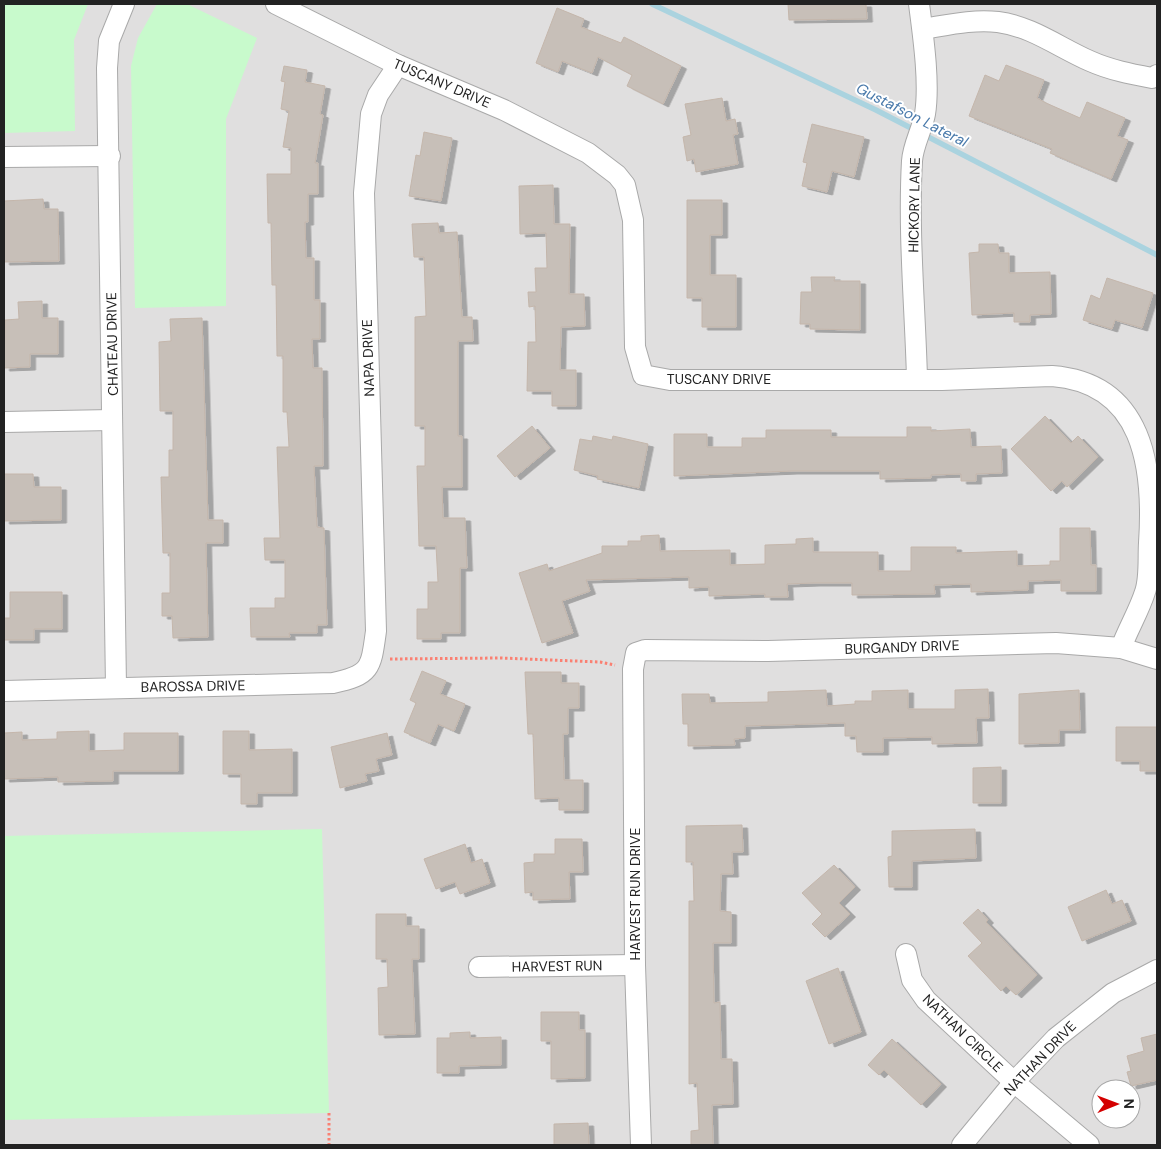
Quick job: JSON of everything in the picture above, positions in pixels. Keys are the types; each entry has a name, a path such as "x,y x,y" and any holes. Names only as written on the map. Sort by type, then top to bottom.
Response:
{"street":[{"name":"CHATEAU DRIVE","path":"116,687 110,156 107,68 109,41 124,4"},
{"name":"TUSCANY DRIVE","path":"276,4 398,65 504,110 588,153 617,175 625,185 632,220 635,347 643,375 670,380 1071,378 1098,388 1128,415 1137,430 1149,473 1151,518 1146,591 1121,648"},
{"name":"HICKORY LANE","path":"917,378 911,213 912,159 925,113 923,29 919,4"},
{"path":"923,29 968,21 999,22 1025,29 1090,62 1114,70 1152,78 1157,75"},
{"name":"NAPA DRIVE","path":"372,659 376,631 364,193 371,114 378,95 398,65"},
{"path":"4,157 110,156"},
{"path":"4,422 112,420"},
{"name":"BURGANDY DRIVE","path":"633,669 636,653 645,650 768,650 1056,643 1121,648 1157,659"},
{"name":"BAROSSA DRIVE","path":"4,691 333,683 355,678 365,671 372,659"},
{"name":"HARVEST RUN DRIVE","path":"633,669 635,965 641,1145"},
{"name":"NATHAN CIRCLE","path":"906,954 912,980 926,1000 1014,1082 1089,1145"},
{"name":"HARVEST RUN","path":"479,967 635,965"},
{"name":"NATHAN DRIVE","path":"962,1145 1014,1082 1043,1054 1056,1038 1113,993 1157,970"}],"path":[{"path":"372,659 501,658 600,662 633,669"},
{"path":"328,1113 329,1145"}],"shaded area":[{"path":"4,4 1157,4 1157,1145 4,1145"}],"green space":[{"path":"4,4 88,4 74,40 75,131 4,133"},
{"path":"157,4 187,4 257,38 226,119 226,306 135,308 131,66 138,38"},
{"path":"322,829 329,1113 4,1120 4,836"}],"building":[{"path":"788,4 866,4 867,19 789,20"},
{"path":"557,8 584,19 581,27 621,43 624,37 681,66 663,104 627,86 632,75 598,57 592,73 562,61 558,72 536,63"},
{"path":"1006,65 1044,80 1037,98 1046,103 1080,118 1087,102 1125,118 1117,136 1128,140 1111,179 1050,153 1052,149 969,116 985,75 999,81"},
{"path":"284,66 307,70 305,82 325,86 320,114 323,115 315,163 318,163 318,194 308,194 308,222 305,222 306,258 314,258 314,300 320,300 320,339 312,339 313,368 322,368 323,466 314,466 317,527 324,528 327,625 317,625 317,633 289,633 290,637 251,637 250,608 275,608 275,598 285,598 285,560 265,560 264,538 280,538 277,447 289,447 287,412 283,412 283,356 277,356 276,285 272,285 271,223 268,223 267,174 291,174 291,148 283,147 289,111 281,109 285,82 281,81"},
{"path":"722,98 726,121 735,119 738,134 733,135 738,164 696,172 694,159 687,161 683,137 691,135 685,104"},
{"path":"812,124 864,137 854,177 832,171 827,192 802,186 807,163 803,162"},
{"path":"424,132 452,138 441,201 409,196 416,155 420,156"},
{"path":"553,185 554,224 570,224 569,294 584,294 585,326 561,327 560,370 576,370 576,406 552,406 552,391 527,391 528,342 536,342 535,306 529,307 528,292 536,292 535,268 547,268 546,233 520,234 519,186"},
{"path":"43,199 44,209 58,209 59,261 4,262 4,201"},
{"path":"687,200 722,200 722,235 710,235 710,275 736,275 736,327 702,327 702,298 687,298"},
{"path":"438,223 439,233 457,232 462,317 472,317 473,341 458,341 458,436 462,436 462,487 442,487 443,518 465,518 467,568 460,568 460,633 441,633 441,639 417,639 417,609 428,609 428,582 438,582 436,546 419,546 417,466 425,466 425,426 415,426 415,317 426,316 424,257 414,257 412,224"},
{"path":"979,244 998,244 999,253 1009,253 1009,273 1050,272 1051,314 1030,315 1030,322 1014,322 1014,313 972,315 969,253 979,252"},
{"path":"811,277 835,277 834,281 860,281 860,330 810,329 810,324 800,324 801,292 812,292"},
{"path":"1107,278 1153,293 1142,328 1115,320 1112,329 1083,320 1091,295 1100,299"},
{"path":"42,301 42,318 58,318 58,354 30,354 30,367 4,368 5,320 19,319 18,302"},
{"path":"202,318 208,520 223,520 223,543 206,543 208,637 173,638 172,616 162,616 162,593 170,593 170,553 163,553 161,477 169,477 169,450 173,450 173,411 160,411 159,342 171,341 170,319"},
{"path":"1045,416 1071,443 1078,436 1098,457 1067,487 1062,481 1051,491 1011,449"},
{"path":"532,426 550,448 515,477 497,456"},
{"path":"907,427 931,427 931,431 970,429 971,447 1001,446 1002,473 976,474 976,481 961,481 961,474 931,475 931,478 880,479 880,471 792,471 674,476 674,434 707,434 707,447 742,447 742,438 766,438 766,430 831,430 831,437 907,437"},
{"path":"593,436 612,440 613,436 648,444 639,488 597,479 598,476 574,470 580,439 592,441"},
{"path":"4,474 33,474 34,487 61,487 61,520 4,521"},
{"path":"1060,528 1090,528 1091,565 1096,565 1096,591 1061,591 1061,580 1028,581 1028,590 971,592 971,584 934,585 935,594 852,595 852,583 814,583 787,584 788,597 765,597 765,594 709,596 709,587 689,588 689,577 586,580 590,591 562,601 573,633 542,643 519,573 547,564 549,571 602,553 602,546 628,546 628,541 641,541 641,536 659,535 660,551 730,550 730,565 765,564 765,545 796,544 796,539 813,538 813,552 878,552 878,571 911,571 911,547 956,547 956,553 1017,551 1017,566 1050,565 1050,561 1060,561"},
{"path":"10,592 62,592 62,629 34,629 34,640 4,640 4,618 10,618"},
{"path":"422,671 446,681 440,694 465,704 454,731 438,724 430,743 404,732 416,703 410,700"},
{"path":"525,672 561,672 561,683 579,683 579,708 568,708 568,734 563,734 564,780 583,780 583,810 559,810 559,798 535,799 533,734 528,734"},
{"path":"988,689 989,718 976,718 977,743 932,744 932,737 883,738 883,752 857,752 856,736 845,736 845,723 745,726 745,738 734,739 735,745 688,746 688,724 683,724 682,694 709,694 710,703 768,702 768,692 826,690 827,706 855,704 855,701 872,701 872,691 908,690 908,709 955,709 955,690"},
{"path":"1079,690 1080,730 1059,730 1059,743 1019,744 1019,694"},
{"path":"1116,727 1157,727 1157,771 1140,771 1140,761 1116,761"},
{"path":"89,731 89,751 124,750 124,733 178,733 178,771 113,771 113,781 58,782 58,777 4,779 4,733 22,732 22,740 57,739 57,732"},
{"path":"223,731 249,731 249,750 292,749 292,793 257,793 257,804 241,804 241,774 223,774"},
{"path":"387,733 392,755 376,759 379,771 365,774 367,781 340,788 331,747"},
{"path":"1001,767 1001,803 973,803 973,768"},
{"path":"742,825 743,852 732,852 733,874 721,874 720,911 731,912 731,943 713,943 714,1003 720,1002 721,1059 732,1059 733,1104 712,1105 713,1145 691,1145 691,1131 699,1130 697,1083 689,1084 689,901 694,901 693,862 686,862 686,826"},
{"path":"975,829 976,858 912,861 912,887 889,887 888,857 892,856 892,831"},
{"path":"555,839 582,839 583,872 569,872 570,899 533,900 533,892 525,893 524,863 534,862 534,854 555,854"},
{"path":"465,844 471,863 482,859 490,883 460,894 455,882 436,889 424,859"},
{"path":"834,865 855,887 839,903 850,914 825,937 812,924 822,914 802,893"},
{"path":"1106,890 1112,904 1122,900 1131,921 1082,941 1068,907"},
{"path":"978,909 988,920 986,922 1037,975 1016,995 1006,986 1001,991 968,956 982,943 963,923"},
{"path":"376,914 406,914 406,926 419,926 419,959 412,959 415,1034 379,1035 378,988 388,987 387,959 376,959"},
{"path":"838,968 861,1032 829,1044 806,981"},
{"path":"541,1012 579,1012 579,1030 585,1030 585,1078 551,1079 551,1041 541,1041"},
{"path":"470,1032 470,1038 501,1037 501,1065 459,1066 459,1073 437,1073 437,1038 450,1038 450,1033"},
{"path":"1157,1034 1157,1080 1141,1084 1141,1079 1129,1079 1127,1072 1131,1071 1127,1056 1144,1051 1141,1038"},
{"path":"892,1039 941,1084 921,1105 884,1070 879,1075 868,1065"},
{"path":"588,1123 589,1145 554,1145 554,1124"}],"waterway":[{"name":"Gustafson Lateral","path":"652,4 876,110 1157,255"}]}
